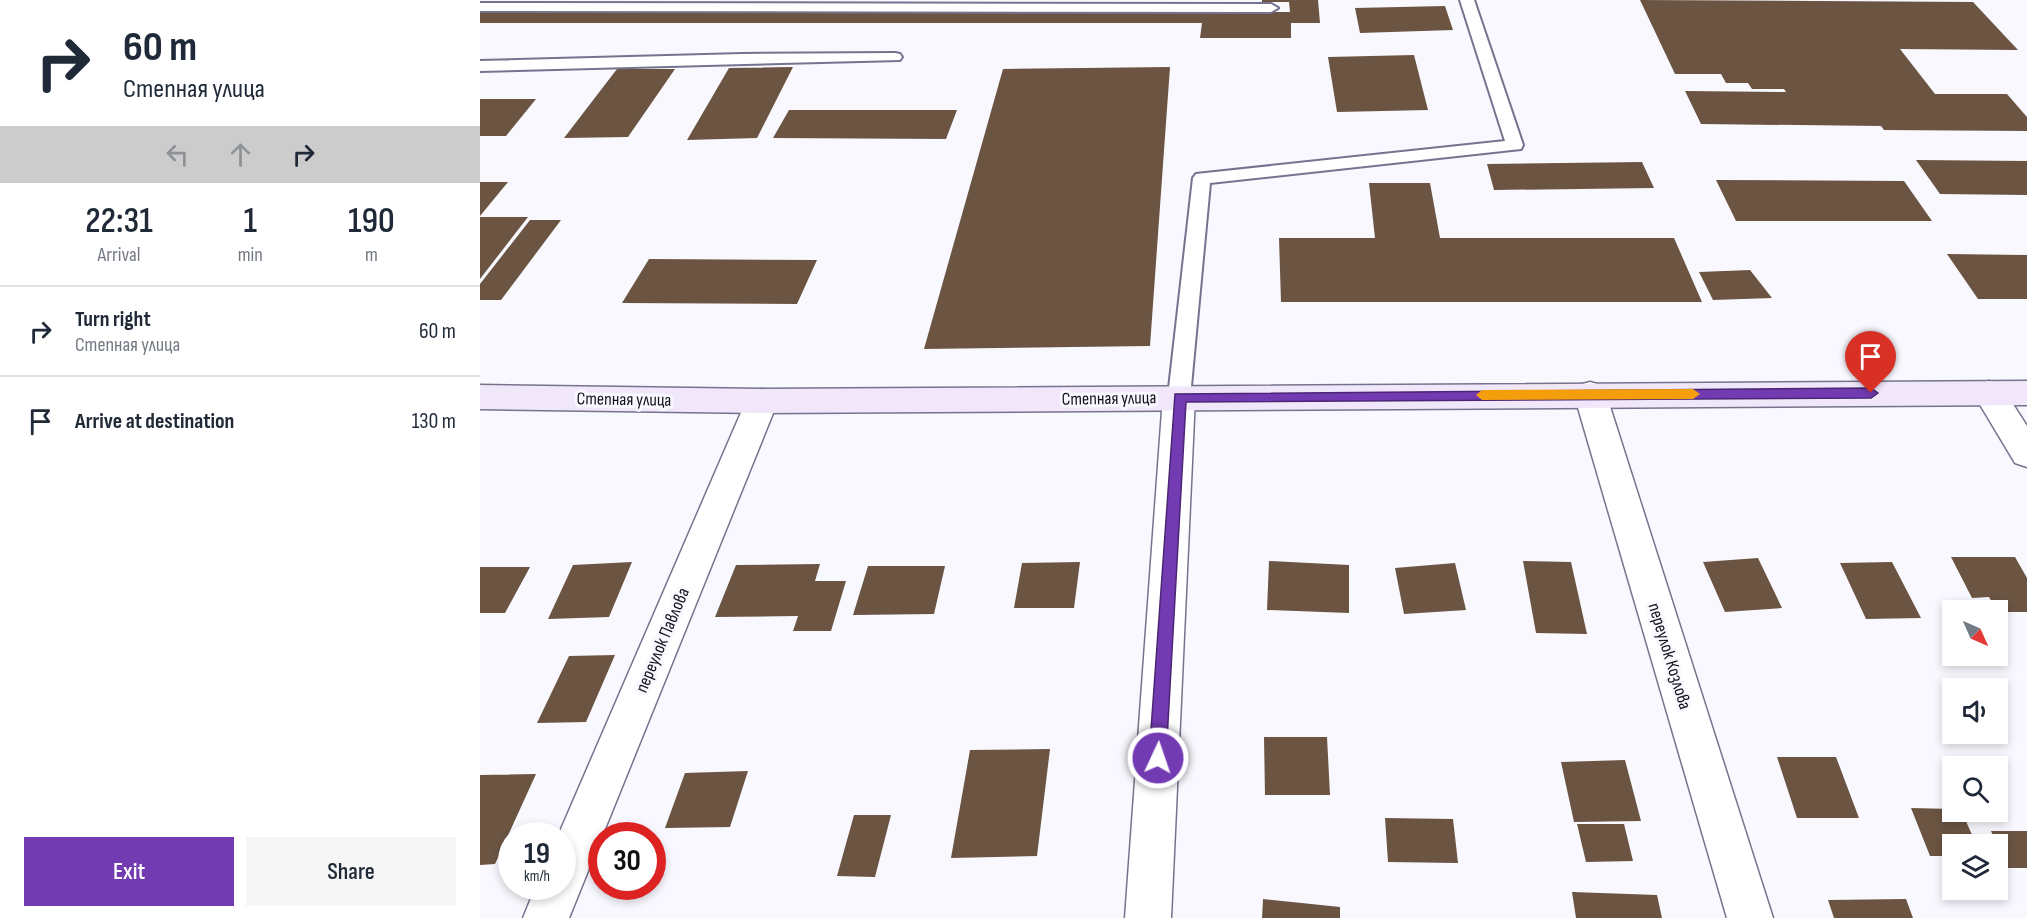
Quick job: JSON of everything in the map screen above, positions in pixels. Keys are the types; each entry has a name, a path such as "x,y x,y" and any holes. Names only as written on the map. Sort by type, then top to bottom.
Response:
{"main road":[{"name":"Степная улица","path":"480,397 762,401 2027,393"}],"street":[{"path":"1989,393 2027,454"},
{"name":"переулок Козлова","path":"1590,394 1750,918"},
{"path":"1148,918 1179,397"},
{"name":"переулок Павлова","path":"576,846 762,401"},
{"path":"546,918 554,900"}],"lane":[{"path":"1179,397 1202,178 1515,145 1467,0"},
{"path":"480,7 514,4 1225,4 1271,8"},
{"path":"480,66 742,58 895,57"}],"building":[{"path":"1262,0 1318,0 1320,23 1291,23 1291,38 1200,38 1202,23 480,23 480,11 1290,12 1289,2 1262,2"},
{"path":"1640,0 1973,2 2018,50 1900,49 1935,94 2007,94 2027,117 2027,131 1884,130 1881,126 1701,124 1685,91 1786,92 1784,89 1752,89 1748,83 1726,83 1721,74 1675,74"},
{"path":"1445,6 1453,30 1360,33 1355,8"},
{"path":"1414,55 1428,110 1337,112 1328,57"},
{"path":"793,67 757,138 687,140 729,68"},
{"path":"1170,67 1150,346 924,349 1003,69"},
{"path":"617,69 675,69 628,137 564,138"},
{"path":"480,99 536,99 506,136 480,136"},
{"path":"789,110 957,110 946,139 773,138"},
{"path":"1916,160 2027,161 2027,195 1940,194"},
{"path":"1642,162 1654,188 1494,190 1487,164"},
{"path":"1716,180 1904,181 1932,221 1736,221"},
{"path":"480,182 508,182 480,216"},
{"path":"1369,183 1430,183 1440,238 1674,238 1702,302 1281,302 1279,238 1375,238"},
{"path":"480,217 528,217 480,279"},
{"path":"530,220 561,220 501,300 480,300 480,284"},
{"path":"1947,254 2027,255 2027,299 1978,299"},
{"path":"649,259 817,260 797,304 622,303"},
{"path":"1750,270 1772,298 1713,300 1699,272"},
{"path":"1951,557 2015,557 2027,578 2027,612 2008,612 2008,600 1991,600 1989,597 1972,598"},
{"path":"1758,558 1782,608 1725,612 1703,562"},
{"path":"1269,561 1349,565 1349,613 1267,610"},
{"path":"1523,561 1571,562 1587,634 1536,633"},
{"path":"632,562 609,617 548,619 573,565"},
{"path":"1080,562 1074,608 1014,608 1022,563"},
{"path":"1892,562 1921,618 1866,619 1840,563"},
{"path":"1455,563 1466,610 1404,614 1395,568"},
{"path":"820,564 815,581 846,581 831,631 793,631 798,616 715,617 736,565"},
{"path":"868,566 945,566 934,614 853,615"},
{"path":"480,567 530,567 505,613 480,613"},
{"path":"615,655 586,722 537,723 569,656"},
{"path":"1264,737 1327,737 1330,795 1265,795"},
{"path":"1050,749 1037,856 951,858 970,750"},
{"path":"1777,757 1836,757 1859,818 1797,818"},
{"path":"1625,760 1641,821 1574,822 1561,762"},
{"path":"748,771 730,827 666,828 685,773"},
{"path":"536,774 514,822 498,822 498,857 495,864 480,865 480,775"},
{"path":"1911,808 1942,809 1942,822 1966,822 1972,834 1942,834 1942,856 1930,856"},
{"path":"854,815 891,815 875,877 837,876"},
{"path":"1385,818 1453,819 1458,863 1388,862"},
{"path":"1577,824 1624,824 1633,861 1586,862"},
{"path":"1991,831 2027,831 2027,868 2008,868 2008,834 1992,834"},
{"path":"1572,892 1657,895 1662,918 1576,918"},
{"path":"1263,899 1340,907 1340,918 1262,918"},
{"path":"1906,899 1913,918 1834,918 1828,900"}],"slow traffic":[{"path":"1482,395 1693,394"}],"route":[{"path":"1158,758 1179,397 1871,393"}]}
